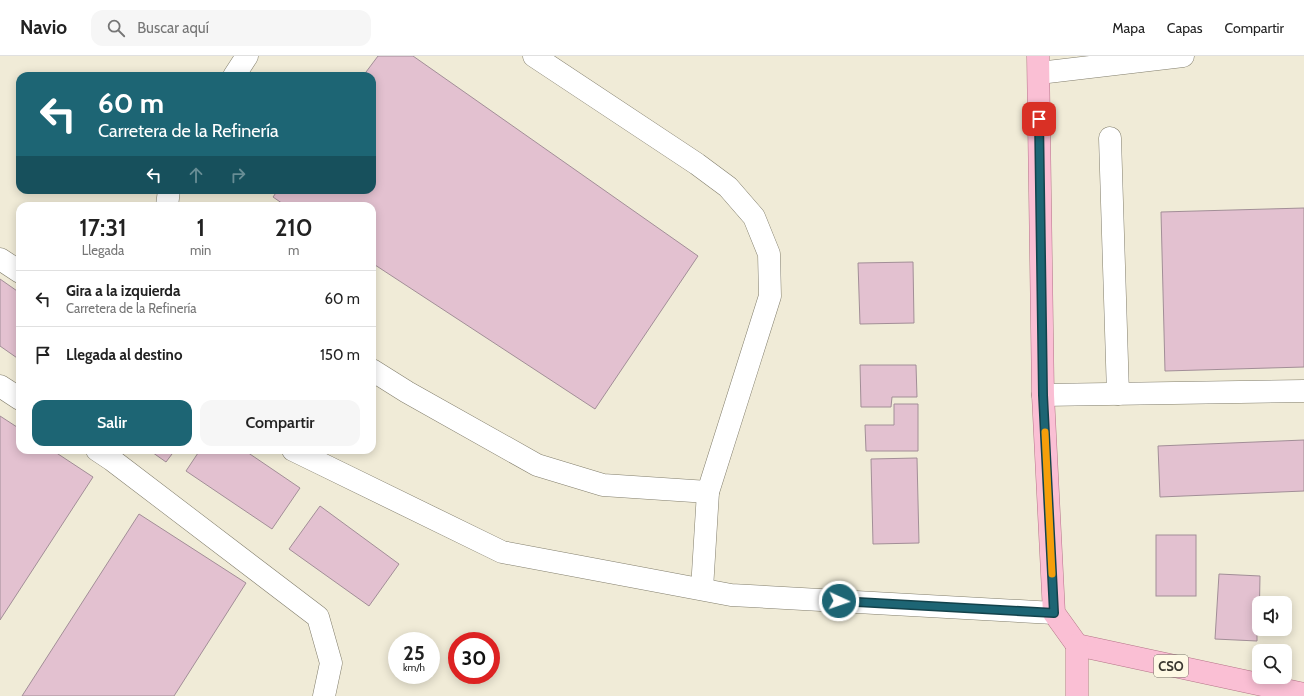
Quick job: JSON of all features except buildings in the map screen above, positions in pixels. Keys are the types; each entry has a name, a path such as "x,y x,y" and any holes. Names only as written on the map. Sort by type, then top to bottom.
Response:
{"main road":[{"path":"1038,65 1043,395 1054,613 1077,645 1077,696"},
{"name":"CSO","path":"1077,645 1304,694"}],"street":[{"path":"237,72 247,56"},
{"path":"534,56 697,164 728,187 754,218 770,254 770,296 708,492 702,589"},
{"path":"1038,65 1183,56"},
{"path":"1110,138 1118,394"},
{"path":"0,259 16,269"},
{"path":"376,373 407,392 537,465 603,485 708,492"},
{"path":"0,386 16,396"},
{"path":"1043,395 1304,391"},
{"path":"103,454 318,617 331,663 324,696"},
{"path":"301,454 502,552 731,595 1054,613"}],"slow traffic":[{"path":"1045,432 1052,574"}],"route":[{"path":"839,601 1054,613 1043,395 1039,119"}]}
